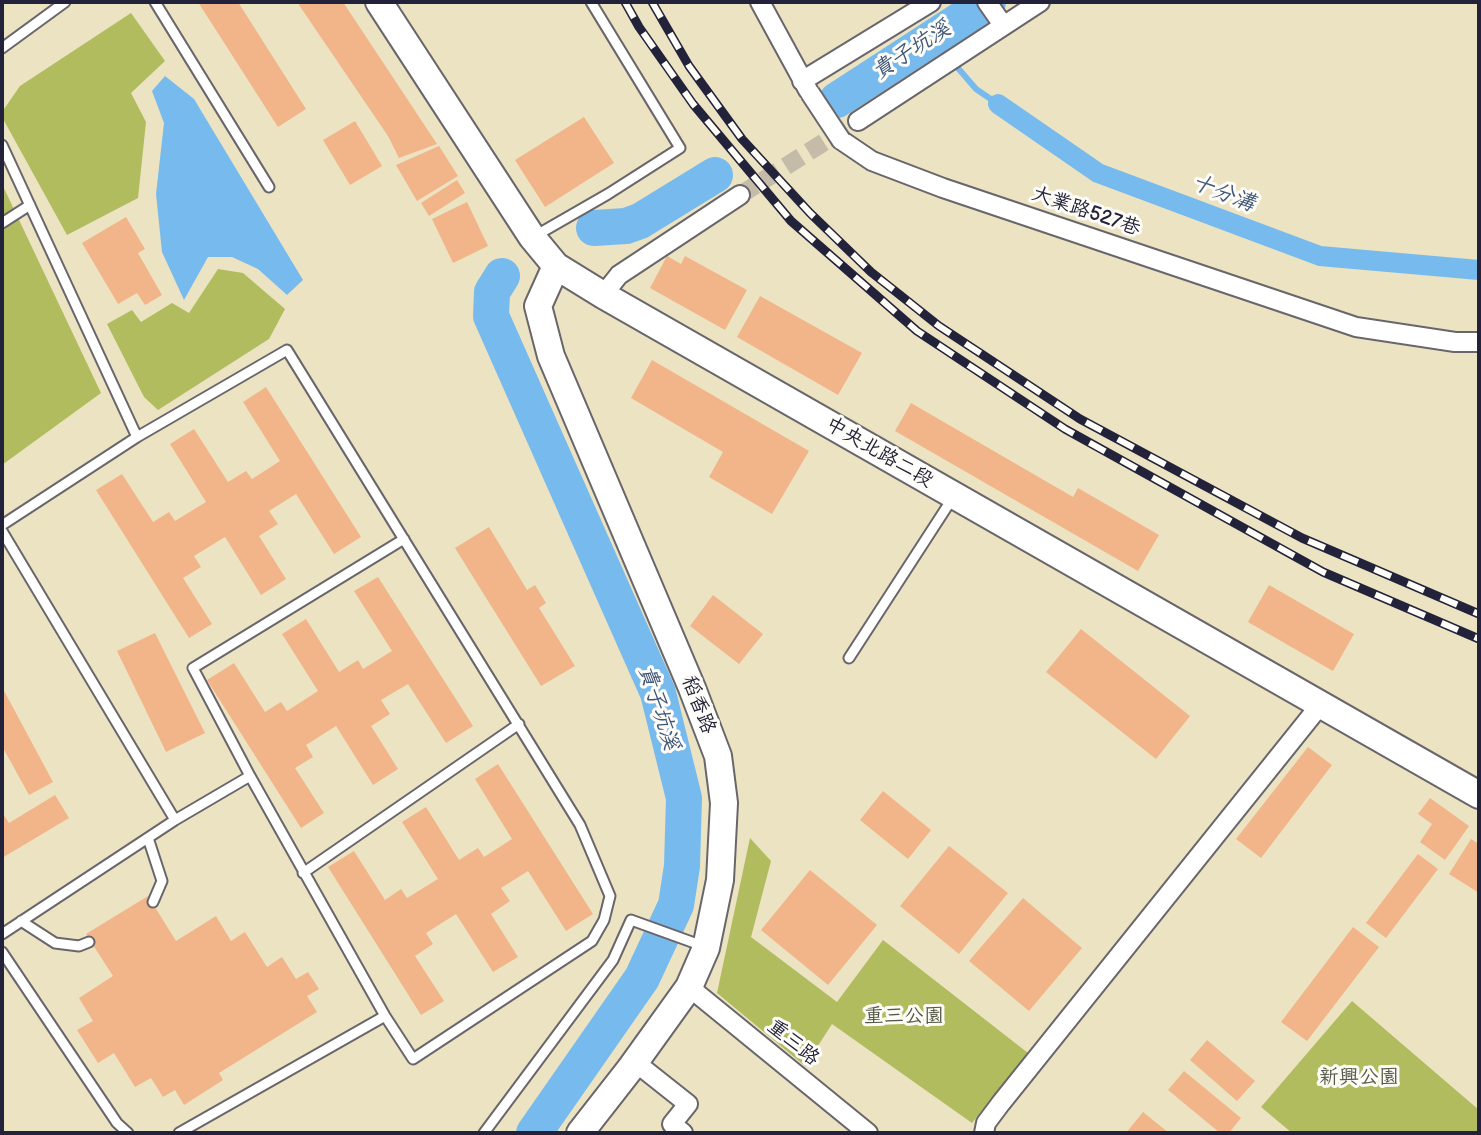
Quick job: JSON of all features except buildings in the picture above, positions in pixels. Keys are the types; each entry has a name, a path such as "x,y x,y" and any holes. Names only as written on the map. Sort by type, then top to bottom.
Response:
{"street":[{"name":"中央北路二段","path":"379,2 532,237 556,266 1479,795"},
{"name":"大業路527巷","path":"760,2 806,87 841,140 872,161 943,188 1356,327 1455,342 1479,342"},
{"path":"806,87 931,2"},
{"path":"987,2 1003,25"},
{"path":"858,121 1040,2"},
{"path":"603,295 619,275 740,195"},
{"name":"稻香路","path":"556,266 538,306 551,356 692,688 718,756 724,803 720,880 706,948 689,987 588,1130"},
{"path":"984,1133 986,1123 1001,1103 1321,704"},
{"name":"重三路","path":"689,987 868,1133"},
{"path":"635,1062 688,1104 672,1124 683,1133"}],"lane":[{"path":"2,48 65,2"},
{"path":"155,2 269,187"},
{"path":"532,237 680,148 591,2"},
{"path":"2,145 137,437"},
{"path":"2,223 30,205"},
{"path":"175,820 2,528 137,437 287,350 519,724 580,825 610,896 604,920 592,941 413,1059 303,873 193,668 404,539"},
{"path":"849,658 954,496"},
{"path":"303,873 519,724"},
{"path":"2,934 175,820 250,776"},
{"path":"148,838 162,881 153,902"},
{"path":"484,1133 613,960 631,920 706,948"},
{"path":"21,921 55,943 79,946 89,942"},
{"path":"2,952 117,1123 128,1133"},
{"path":"179,1133 385,1016"}],"green space":[{"path":"131,13 165,61 131,93 146,122 138,198 67,235 2,112 20,86"},
{"path":"2,184 101,393 2,465"},
{"path":"218,269 243,273 285,309 269,339 158,410 144,397 107,324 132,310 141,322 172,303 189,313"},
{"name":"重三公園","path":"750,838 771,861 751,937 837,1002 883,940 1028,1053 972,1123 832,1024 805,1066 717,993"},
{"name":"新興公園","path":"1352,1001 1479,1110 1479,1133 1292,1133 1261,1107"}],"water":[{"path":"165,76 194,99 303,280 287,295 258,269 232,257 208,257 184,300 162,252 156,194 164,123 152,91"}],"waterway":[{"name":"貴子坑溪","path":"837,100 988,2"},
{"path":"932,38 976,89 998,104"},
{"name":"十分溝","path":"998,104 1098,173 1320,256 1479,270"},
{"name":"貴子坑溪","path":"594,228 626,226 640,221 715,175"},
{"name":"貴子坑溪","path":"502,276 492,292 491,316 658,693 684,798 682,866 676,905 642,978 534,1133"},
{"path":"640,981 649,983"}],"tunnel":[{"path":"740,195 858,121"}],"railway":[{"path":"625,2 693,104 791,221 917,331 1065,429 1323,572 1479,639"},
{"path":"652,2 689,66 742,139 810,213 871,272 939,326 1080,419 1302,538 1479,614"}]}
